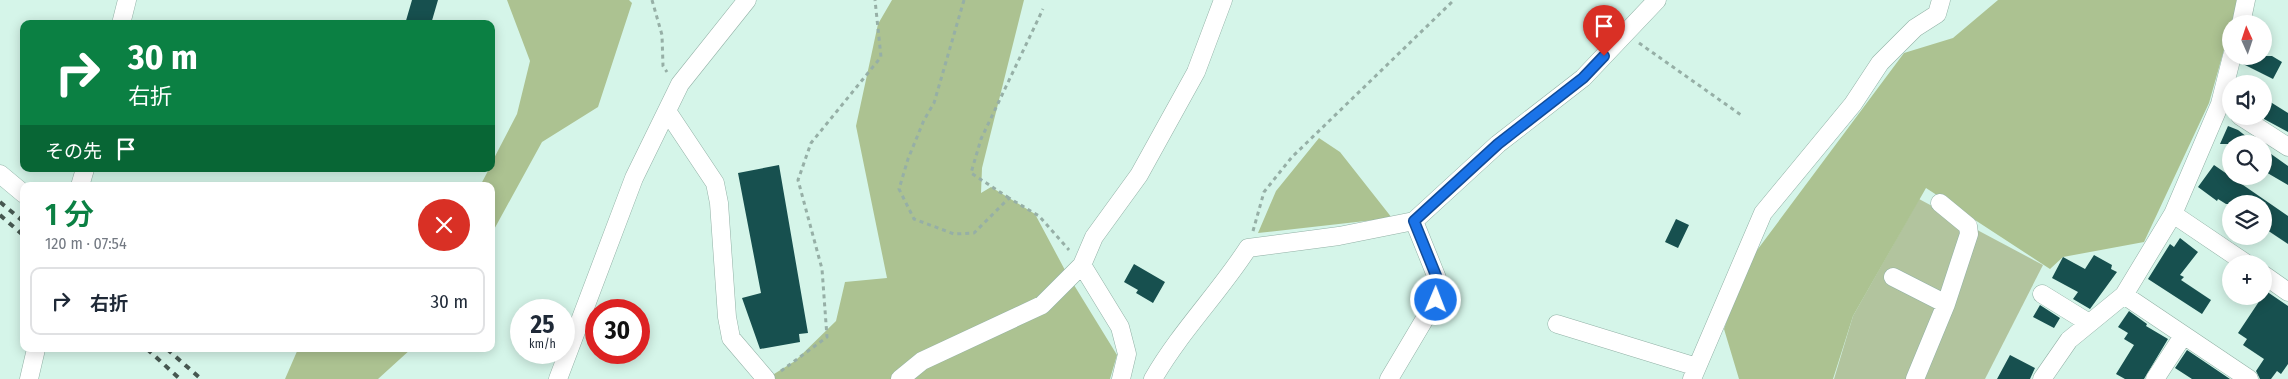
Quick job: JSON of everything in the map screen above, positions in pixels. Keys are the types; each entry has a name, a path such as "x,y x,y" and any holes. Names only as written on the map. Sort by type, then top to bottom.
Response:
{"street":[{"path":"122,20 127,0"},
{"path":"558,379 634,178 677,90 747,0"},
{"path":"900,379 922,360 1042,306 1082,265 1094,237 1139,175 1196,72 1223,0"},
{"path":"1153,379 1170,350 1214,297 1248,248 1339,236 1414,221 1498,144 1583,78 1657,0"},
{"path":"1556,324 1694,373 1763,213 1853,104 1880,63 1915,28 1937,14 1941,0"},
{"path":"2243,15 2246,0"},
{"path":"667,111 715,184 719,203 727,317 731,338 772,376"},
{"path":"2042,379 2069,340 2124,295 2173,214 2222,115"},
{"path":"2254,125 2288,147"},
{"path":"0,174 20,191"},
{"path":"1915,379 1946,304 1969,234 1968,226 1940,203"},
{"path":"2173,214 2234,255"},
{"path":"1389,379 1436,300 1437,278 1414,221"},
{"path":"1082,265 1120,327 1127,354 1121,379"},
{"path":"1893,277 1946,304"},
{"path":"2272,280 2287,288"},
{"path":"2042,294 2089,323"},
{"path":"2124,295 2249,379"},
{"path":"2155,379 2183,336"},
{"path":"29,379 35,352"}],"path":[{"path":"652,0 662,35 663,66 677,90"},
{"path":"772,376 827,338 822,269 798,180 811,143 882,57 876,2 882,0"},
{"path":"964,0 934,103 924,120 908,159 899,189 914,219 954,234 974,233 1009,198"},
{"path":"1248,248 1264,192 1292,158 1454,0"},
{"path":"1043,9 982,139 971,173 1039,216 1082,265"},
{"path":"1626,34 1741,115"}],"green space":[{"path":"507,0 629,0 632,3 598,107 542,142 495,228 495,182 482,182 487,172 495,172 495,156 517,114 530,61"},
{"path":"892,0 1024,0 982,168 981,193 991,187 1035,214 1066,272 1117,355 1110,379 766,379 795,361 836,321 845,282 887,278 856,126 878,24"},
{"path":"1998,0 2238,0 2234,15 2222,15 2222,57 2209,103 2144,242 2063,257 2050,269 1926,188 1853,316 1833,379 1739,379 1724,329 1746,265 1904,53 1953,38"},
{"path":"1319,138 1340,152 1392,218 1258,233 1276,191"},
{"path":"1919,199 2043,265 1985,379 1834,379 1853,316"},
{"path":"297,352 408,352 378,379 285,379"}],"building":[{"path":"412,0 438,0 432,20 406,20"},
{"path":"2272,56 2282,62 2273,79 2272,75 2265,75 2245,65 2272,65"},
{"path":"2272,103 2288,113 2288,132 2272,123"},
{"path":"2228,126 2244,135 2224,135"},
{"path":"2272,155 2288,166 2288,185 2272,176"},
{"path":"779,165 808,333 799,334 800,342 760,349 742,298 761,293 738,173"},
{"path":"2214,165 2222,171 2222,185 2243,185 2258,195 2222,195 2222,202 2218,199 2217,201 2198,187"},
{"path":"2272,205 2288,216 2288,244 2272,233"},
{"path":"1676,219 1689,225 1678,248 1665,242"},
{"path":"2180,238 2198,252 2180,275 2184,277 2181,280 2211,300 2202,314 2148,279 2170,244 2174,247"},
{"path":"2094,255 2112,265 2111,269 2117,272 2090,309 2073,299 2078,292 2052,278 2063,257 2085,269"},
{"path":"1134,264 1165,282 1153,303 1136,293 1138,290 1124,282"},
{"path":"2272,295 2288,306 2288,364 2281,374 2277,371 2271,379 2260,379 2256,371 2264,359 2243,345 2247,339 2238,333 2257,305 2272,305"},
{"path":"2040,305 2060,318 2054,328 2033,317"},
{"path":"2129,311 2147,324 2146,326 2168,339 2144,379 2125,379 2116,374 2134,345 2124,339 2128,333 2118,327"},
{"path":"2187,350 2230,379 2192,379 2175,368"},
{"path":"2010,355 2035,368 2030,379 1997,379"}],"railway":[{"path":"0,202 20,219"},
{"path":"0,215 20,232"},
{"path":"150,352 180,379"},
{"path":"170,352 201,379"}],"route":[{"path":"1436,300 1437,278 1414,221 1498,144 1583,78 1604,56"}]}
